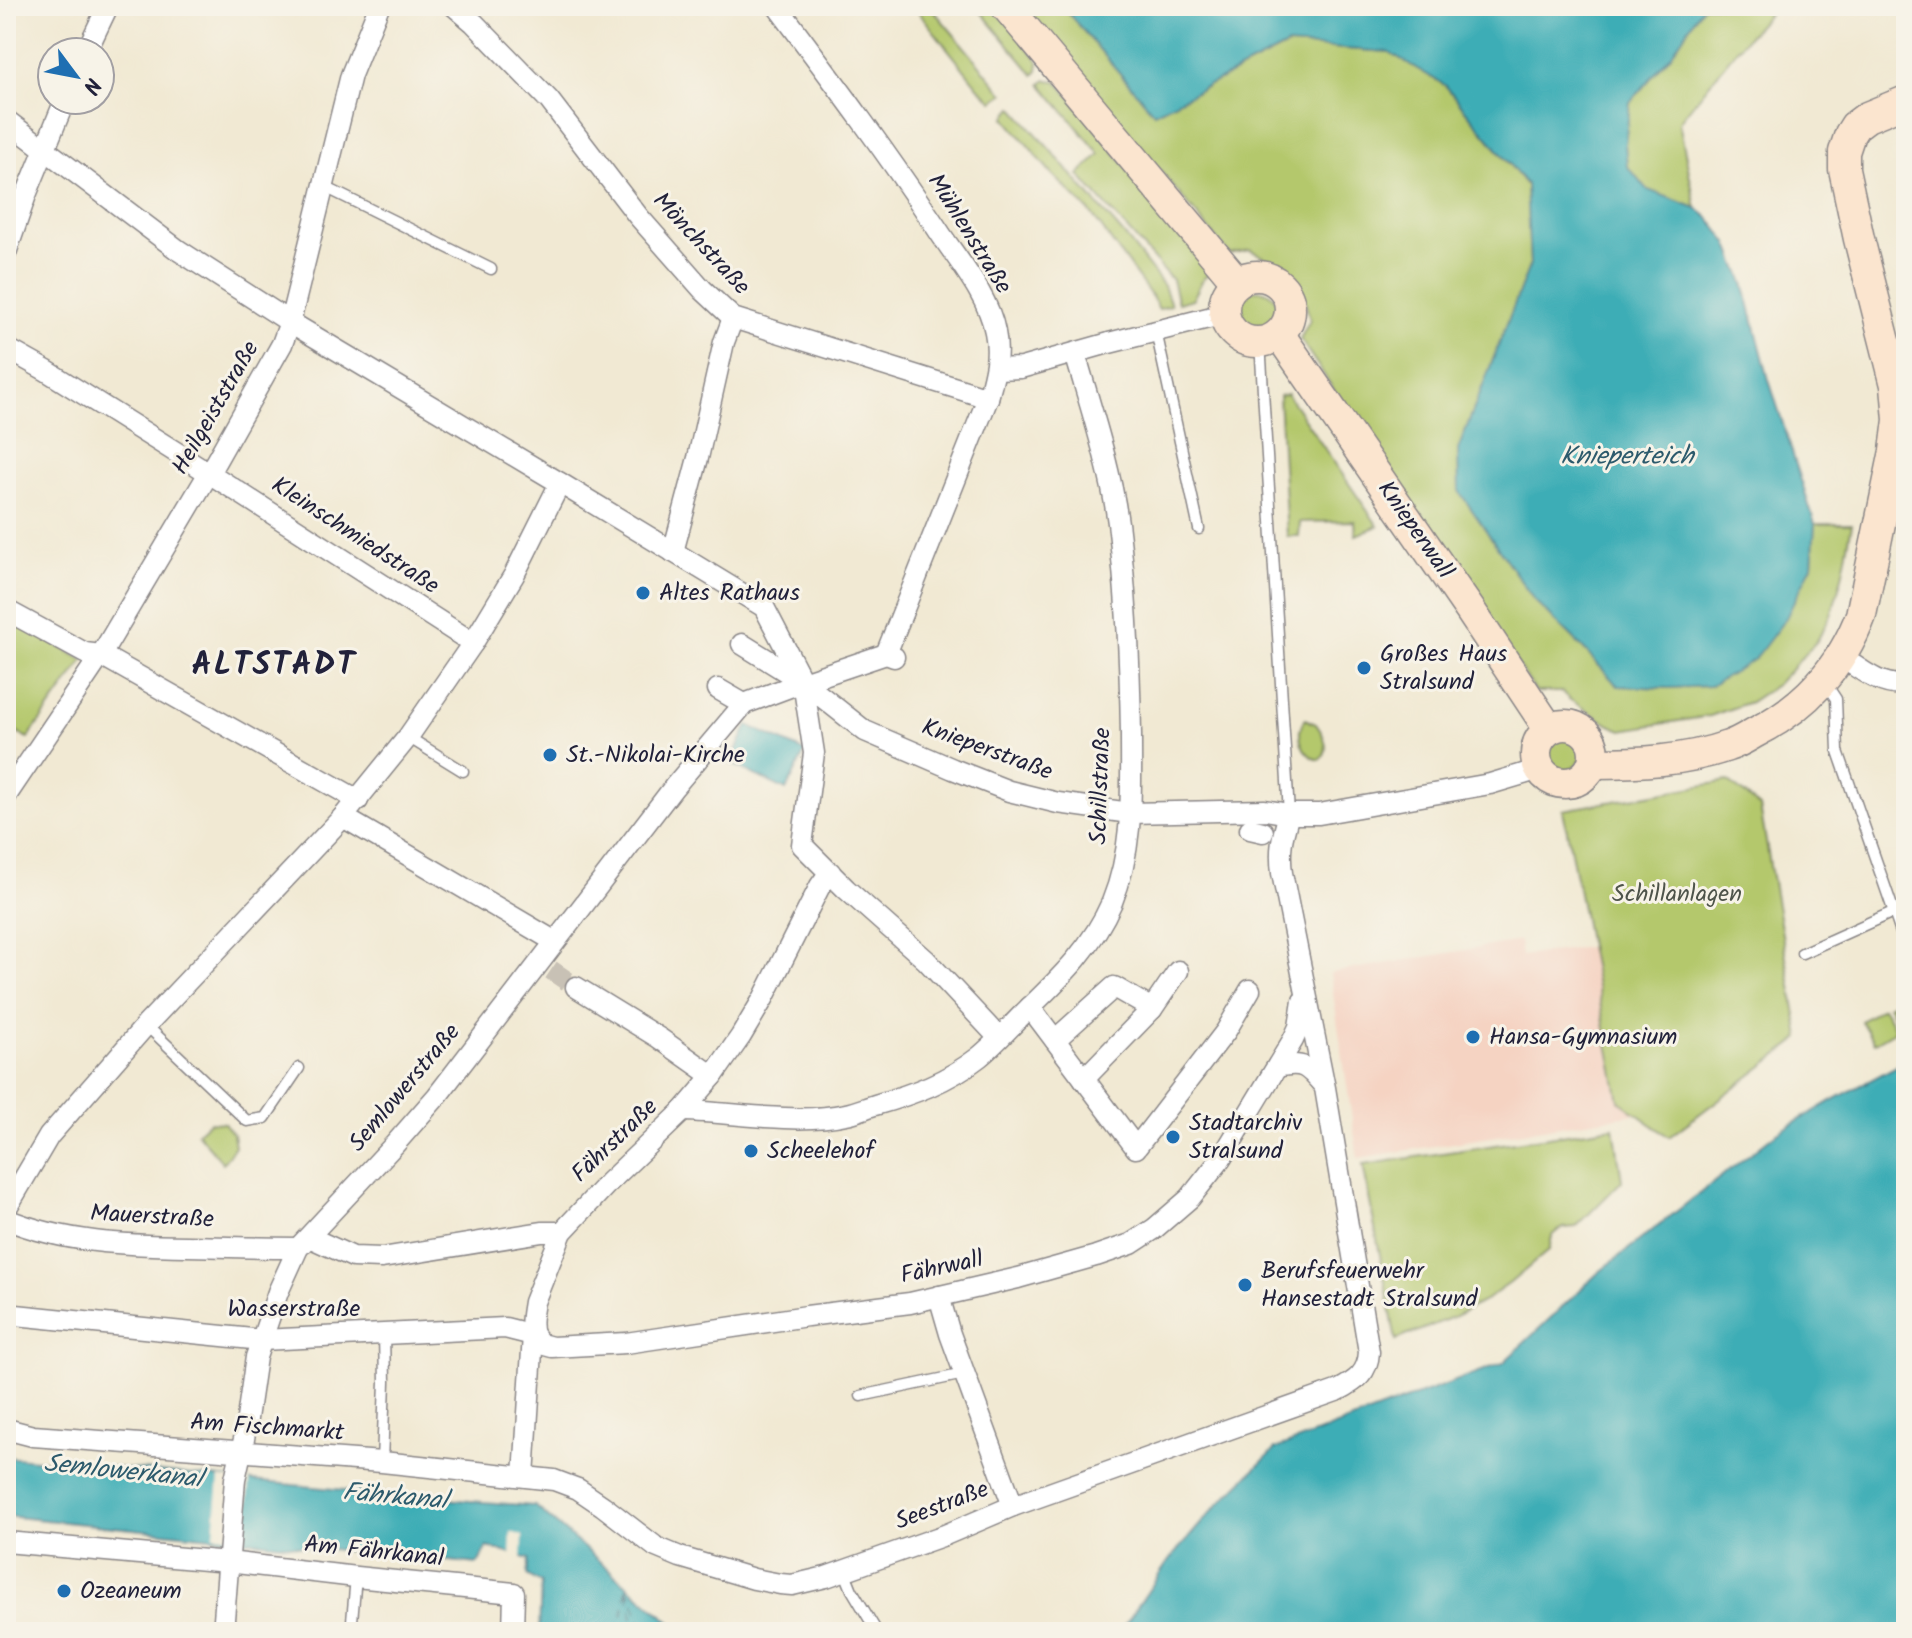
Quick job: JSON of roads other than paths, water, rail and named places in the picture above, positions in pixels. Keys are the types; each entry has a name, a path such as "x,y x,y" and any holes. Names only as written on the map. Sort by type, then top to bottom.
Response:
{"street":[{"path":"94,36 108,6"},
{"name":"Heilgeiststraße","path":"6,796 101,655 282,344 351,75 379,6"},
{"name":"Mönchstraße","path":"454,6 549,100 638,216 703,290 733,318 988,398"},
{"name":"Mühlenstraße","path":"777,6 867,127 982,296 995,331 997,369 891,649 803,682"},
{"path":"1006,6 1237,282"},
{"path":"1593,763 1676,759 1730,746 1795,708 1833,669 1853,636 1861,615 1900,451 1896,385 1866,267 1844,159 1855,126 1867,117 1906,101"},
{"path":"6,253 58,116"},
{"path":"6,120 178,250 290,322 764,607 803,682 814,753 802,845 926,960 999,1038"},
{"path":"997,369 1021,368 1224,314 1226,296 1237,282 1247,277 1269,278 1279,284 1290,303 1286,325 1269,338"},
{"name":"Knieperwall","path":"1224,314 1233,332 1240,338 1250,341 1269,338 1429,549 1549,729"},
{"path":"673,552 724,342 733,318"},
{"name":"Kleinschmiedstraße","path":"6,348 209,473 473,643"},
{"name":"Schillstraße","path":"683,1111 807,1118 845,1114 910,1095 947,1079 979,1057 1063,977 1083,953 1104,919 1113,899 1129,839 1130,705 1124,578 1106,463 1075,353"},
{"path":"6,1209 49,1136 146,1025 343,817 408,737 473,643 523,559 560,483"},
{"path":"6,610 85,653 101,655 358,800"},
{"name":"Knieperstraße","path":"742,644 803,682 865,731 1009,791 1067,804 1130,813 1265,810 1319,814 1475,787 1540,769"},
{"path":"1833,669 1897,686 1906,684"},
{"path":"718,689 744,704 803,682"},
{"name":"Semlowerstraße","path":"223,1632 235,1479 256,1357 278,1292 303,1242 437,1096 545,966 554,941 744,704"},
{"path":"1557,725 1575,726 1590,737 1593,763 1582,778 1573,782 1554,781 1540,769 1535,752 1537,743 1542,735 1557,725"},
{"name":"Knieperstraße","path":"1180,811 1221,825"},
{"name":"Fährwall","path":"1289,814 1280,853 1282,873 1325,1088 1369,1352"},
{"path":"343,817 554,941"},
{"name":"Fährstraße","path":"524,1476 533,1335 530,1325 534,1302 562,1232 683,1111 713,1076 753,1018 820,886 826,868"},
{"path":"1084,1079 1152,1009 1178,971"},
{"name":"Fährwall","path":"533,1335 541,1344 552,1347 626,1343 808,1322 1018,1278 1131,1244 1190,1198 1221,1159 1299,1027 1305,981"},
{"path":"576,987 659,1038 713,1076"},
{"path":"1055,1040 1114,987 1152,1009"},
{"path":"1030,1007 1136,1148 1226,1031 1250,990"},
{"path":"1278,1067 1292,1064 1307,1067 1325,1088"},
{"name":"Mauerstraße","path":"6,1219 36,1230 92,1242 163,1246 303,1242 353,1257 382,1258 542,1232 562,1232"},
{"path":"939,1296 1013,1506"},
{"name":"Wasserstraße","path":"6,1314 262,1340 505,1328 533,1335"},
{"name":"Seestraße","path":"524,1476 554,1480 578,1489 656,1547 680,1557 734,1574 792,1585 826,1577 945,1535 1013,1506 1339,1390 1360,1378 1368,1363 1369,1352"},
{"name":"Am Fischmarkt","path":"6,1429 33,1436 382,1462 524,1476"},
{"name":"Am Fährkanal","path":"6,1542 514,1593 513,1632"}],"lane":[{"path":"323,186 491,269"},
{"path":"1156,331 1199,529"},
{"path":"1269,338 1289,814"},
{"path":"1833,669 1838,751 1905,944"},
{"path":"408,737 463,771"},
{"path":"1802,953 1893,912"},
{"path":"146,1025 247,1121 265,1118 299,1068"},
{"path":"382,1462 384,1334"},
{"path":"861,1396 964,1374"},
{"path":"844,1570 877,1632"},
{"path":"351,1632 356,1577"}],"water":[{"name":"Knieperteich","path":"1062,6 1703,6 1671,55 1630,102 1625,144 1627,166 1648,190 1696,208 1708,217 1728,243 1744,283 1769,380 1815,524 1812,565 1786,618 1755,659 1710,686 1618,686 1534,600 1459,491 1458,450 1530,264 1526,184 1446,86 1389,52 1288,45 1154,113"},
{"path":"748,725 805,752 786,790 730,763"},
{"path":"1906,1061 1906,1632 1120,1632 1170,1559 1211,1512 1275,1449 1503,1363 1598,1273 1774,1135"},
{"path":"6,1457 535,1506 682,1632 539,1632 541,1583 527,1575 529,1559 487,1547 478,1564 6,1516"}],"tunnel":[{"path":"551,970 576,987"}],"place":[{"name":"Altes Rathaus","path":"643,593"},
{"name":"Großes Haus Stralsund","path":"1364,668"},
{"name":"St.-Nikolai-Kirche","path":"550,755"},
{"name":"Hansa-Gymnasium","path":"1473,1037"},
{"name":"Stadtarchiv Stralsund","path":"1173,1137"},
{"name":"Scheelehof","path":"751,1151"},
{"name":"Berufsfeuerwehr Hansestadt Stralsund","path":"1245,1285"},
{"name":"Ozeaneum","path":"64,1591"}],"district":[{"name":"ALTSTADT","path":"274,665"}],"park label":[{"name":"Schillanlagen","path":"1677,894"}],"water label":[{"name":"Semlowerkanal","path":"123,1472"},
{"name":"Fährkanal","path":"395,1497"}]}
